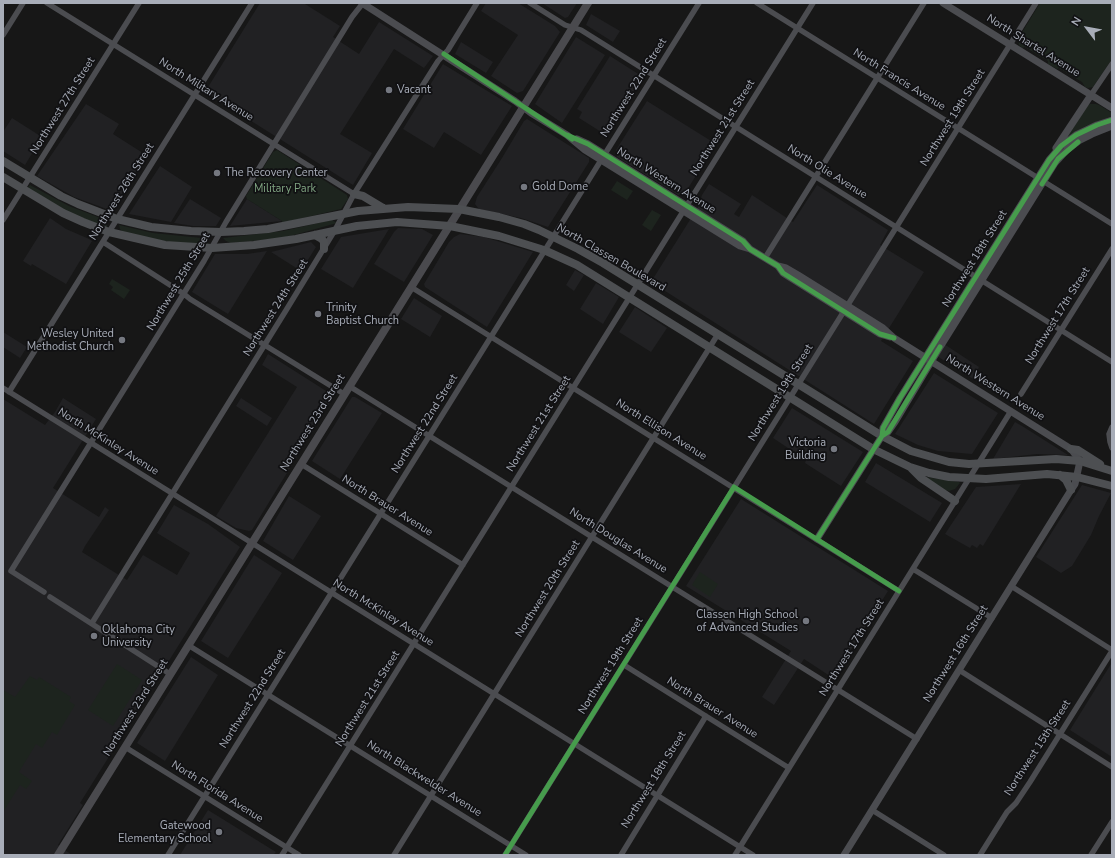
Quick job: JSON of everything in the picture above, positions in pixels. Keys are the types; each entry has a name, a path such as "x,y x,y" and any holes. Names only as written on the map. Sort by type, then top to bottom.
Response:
{"main road":[{"name":"Northwest 23rd Street","path":"58,855 588,3"},
{"name":"North Classen Boulevard","path":"3,161 78,204 118,219 151,227 221,232 268,228 344,213 383,208 424,207 459,209 524,224 578,249 902,447 922,455 949,462 978,464 1044,459 1080,461 1110,471"},
{"path":"3,177 63,213 109,232 165,245 212,248 268,244 357,226 397,222 450,226 499,236 544,250 577,265 873,449 910,466 929,473 969,479 1047,474 1077,476 1112,486"},
{"path":"354,194 363,196 383,208"},
{"path":"315,235 323,240 324,249"},
{"path":"1071,449 1078,450 1110,471"},
{"path":"910,466 921,478 955,501"},
{"path":"1060,475 1066,480 1071,490"}],"street":[{"path":"3,36 23,3"},
{"name":"North Military Avenue","path":"48,3 354,194"},
{"name":"Northwest 27th Street","path":"3,220 139,3"},
{"name":"Northwest 26th Street","path":"9,392 252,3"},
{"name":"North Western Avenue","path":"362,3 444,54 568,135 585,150 603,157 685,208 743,241 750,249 778,266 786,268 846,308 883,328 894,338 1071,449 1080,461"},
{"name":"Northwest 25th Street","path":"44,592 11,571 184,294 274,144 362,3"},
{"name":"Northwest 24th Street","path":"92,623 324,249 354,194 438,61 448,50 477,3"},
{"name":"North Olie Avenue","path":"530,3 565,25 582,30 1112,362"},
{"name":"Northwest 22nd Street","path":"168,855 699,3"},
{"name":"North Francis Avenue","path":"757,3 1112,224"},
{"name":"Northwest 21st Street","path":"282,855 813,3"},
{"path":"765,258 924,3"},
{"name":"North Shartel Avenue","path":"943,3 1112,108"},
{"name":"Northwest 19th Street","path":"505,855 1036,3"},
{"path":"1048,160 1112,64"},
{"name":"Northwest 18th Street","path":"1041,180 1048,160 1061,146 1076,135 1112,120"},
{"name":"Northwest 18th Street","path":"817,539 873,449 882,436 888,432 913,394 929,360 1041,180 1058,159 1075,144 1092,134 1112,126"},
{"path":"103,242 190,299 344,394"},
{"name":"Northwest 17th Street","path":"1021,394 1112,249"},
{"name":"North Ellison Avenue","path":"411,287 900,591"},
{"name":"Northwest 20th Street","path":"394,855 718,334"},
{"name":"Northwest 18th Street","path":"882,436 883,428 906,389 929,360"},
{"name":"North Douglas Avenue","path":"349,386 916,739"},
{"name":"North McKinley Avenue","path":"3,388 753,855"},
{"path":"906,389 913,394"},
{"name":"Northwest 17th Street","path":"735,855 1011,411"},
{"path":"1112,427 1109,435 1112,448"},
{"name":"Northwest 16th Street","path":"844,855 1071,490 1077,476 1080,461"},
{"name":"North Brauer Avenue","path":"301,464 463,565"},
{"path":"913,569 992,618"},
{"path":"1012,586 1112,651"},
{"path":"50,597 170,674"},
{"name":"North Blackwelder Avenue","path":"188,645 526,855"},
{"name":"Northwest 15th Street","path":"980,855 1007,812 1016,803 1030,782 1112,651"},
{"name":"North Brauer Avenue","path":"624,665 789,768"},
{"path":"959,670 1112,767"},
{"name":"Northwest 18th Street","path":"621,855 706,716"},
{"name":"North Florida Avenue","path":"125,747 299,855"},
{"path":"872,810 944,855"},
{"path":"1091,855 1112,822"}],"shaded area":[{"path":"260,3 306,3 305,4 340,26 333,37 359,54 379,22 433,56 424,68 394,49 340,134 372,153 353,185 205,92"},
{"path":"486,3 518,3 555,26 560,32 523,91 517,93 491,76 518,35 481,11"},
{"path":"542,3 577,3 568,17 565,18"},
{"path":"591,14 620,31 613,42 586,25"},
{"path":"576,37 605,55 562,123 535,104"},
{"path":"461,42 493,62 486,73 455,54"},
{"path":"610,56 643,77 606,135 579,118 582,112 577,109"},
{"path":"443,64 512,106 481,155 444,132 434,148 403,129"},
{"path":"647,101 716,144 685,193 678,195 617,157 616,150"},
{"path":"86,104 119,124 113,134 146,155 112,211 74,197 37,176"},
{"path":"12,118 42,137 25,165 3,151 3,132"},
{"path":"527,119 589,158 589,162 548,227 521,218 479,209 475,204 477,197 524,121"},
{"path":"160,166 192,187 171,222 129,214"},
{"path":"709,184 741,204 734,214 739,217 752,195 793,222 817,185 888,230 880,245 924,272 881,341 913,361 874,424 651,282 698,207 702,195"},
{"path":"190,199 221,218 216,226 193,226 174,223"},
{"path":"247,199 282,221 230,226"},
{"path":"50,218 66,229 92,241 66,284 32,264 31,266 23,261"},
{"path":"398,228 422,229 433,235 404,282 374,264"},
{"path":"389,229 353,288 321,269 341,237"},
{"path":"460,234 484,237 533,252 487,327 425,287 424,284 449,242"},
{"path":"311,242 316,247 301,271 271,252"},
{"path":"267,251 228,314 192,292 215,254 247,254"},
{"path":"575,270 584,275 574,291 566,285"},
{"path":"596,283 619,297 603,324 580,309"},
{"path":"414,298 442,316 430,337 401,319"},
{"path":"635,307 667,328 651,352 619,332"},
{"path":"3,332 27,347 20,358 3,347"},
{"path":"944,344 979,367 973,379 937,356"},
{"path":"268,354 334,396 252,530 249,531 236,528 216,516 297,387 262,365"},
{"path":"934,373 998,413 972,454 938,451 918,445 895,434"},
{"path":"352,397 355,397 382,413 340,479 312,461"},
{"name":"Oklahoma City University","path":"63,398 96,419 53,488 99,517 105,507 109,510 82,552 127,580 143,555 177,575 190,553 157,533 174,505 208,524 240,547 80,803 83,805 58,845 72,855 3,855 3,399 45,425"},
{"path":"241,398 272,418 267,426 236,406"},
{"path":"792,408 863,452 841,486 805,463 806,460 773,438"},
{"path":"1015,422 1068,455 1037,454 993,459"},
{"path":"876,463 942,503 930,522 865,482"},
{"path":"1021,484 983,546 980,544 977,548 972,545 970,548 945,534 976,487"},
{"path":"1082,485 1111,493 1091,535 1072,566 1061,573 1036,557"},
{"path":"289,496 321,516 293,560 263,541"},
{"name":"Classen High School of Advanced Studies","path":"741,499 888,591 833,678 804,659 774,705 762,697 791,651 686,586"},
{"path":"254,555 282,573 228,658 201,641"},
{"path":"191,657 218,675 165,761 137,743"},
{"path":"1112,664 1112,757 1070,730"},
{"name":"Gatewood Elementary School","path":"208,810 276,852 273,855 180,855"}],"green space":[{"path":"1040,3 1112,3 1112,59 1093,87 1085,87 1082,82 1059,68 1057,69 1048,64 1048,61 1019,45 1018,39"},
{"path":"1090,104 1099,105 1112,113 1112,116 1084,127 1068,136 1087,106"},
{"name":"Military Park","path":"277,150 347,195 348,199 341,209 282,223 282,221 247,199 246,196 273,152"},
{"path":"617,181 633,191 627,200 611,190"},
{"path":"30,185 69,206 103,219 107,224 107,228 70,213 29,189 28,187"},
{"path":"652,210 661,215 651,231 642,225"},
{"path":"332,220 337,223 283,238 231,243 223,238 283,231"},
{"path":"119,225 153,233 202,238 208,242 208,244 170,242 136,236 123,232"},
{"path":"112,279 130,290 124,299 111,290 113,287 109,284"},
{"path":"925,477 960,483 955,489 949,491"},
{"path":"700,572 718,584 710,597 692,585"},
{"path":"117,664 142,680 113,726 88,710"},
{"path":"30,676 37,680 39,677 71,697 69,701 75,705 57,735 52,732 42,748 36,744 19,772 32,781 26,789 20,785 3,812 3,690 15,697"}],"cycle path":[{"path":"444,54 572,139"},
{"path":"817,539 882,436 883,428 900,398 1049,160 1061,146 1076,135 1112,120"},
{"path":"567,135 588,144 743,241 750,249 778,266 783,273 880,334 894,338"},
{"path":"1042,184 1058,159 1078,142"},
{"path":"882,436 888,432 940,347"},
{"path":"505,855 734,487 899,591"}],"place":[{"name":"Vacant","path":"389,90"},
{"name":"The Recovery Center","path":"217,173"},
{"name":"Gold Dome","path":"524,187"},
{"name":"Trinity Baptist Church","path":"318,314"},
{"name":"Wesley United Methodist Church","path":"122,340"},
{"name":"Victoria Building","path":"834,449"},
{"name":"Classen High School of Advanced Studies","path":"806,621"},
{"name":"Oklahoma City University","path":"94,636"},
{"name":"Gatewood Elementary School","path":"219,832"}]}
